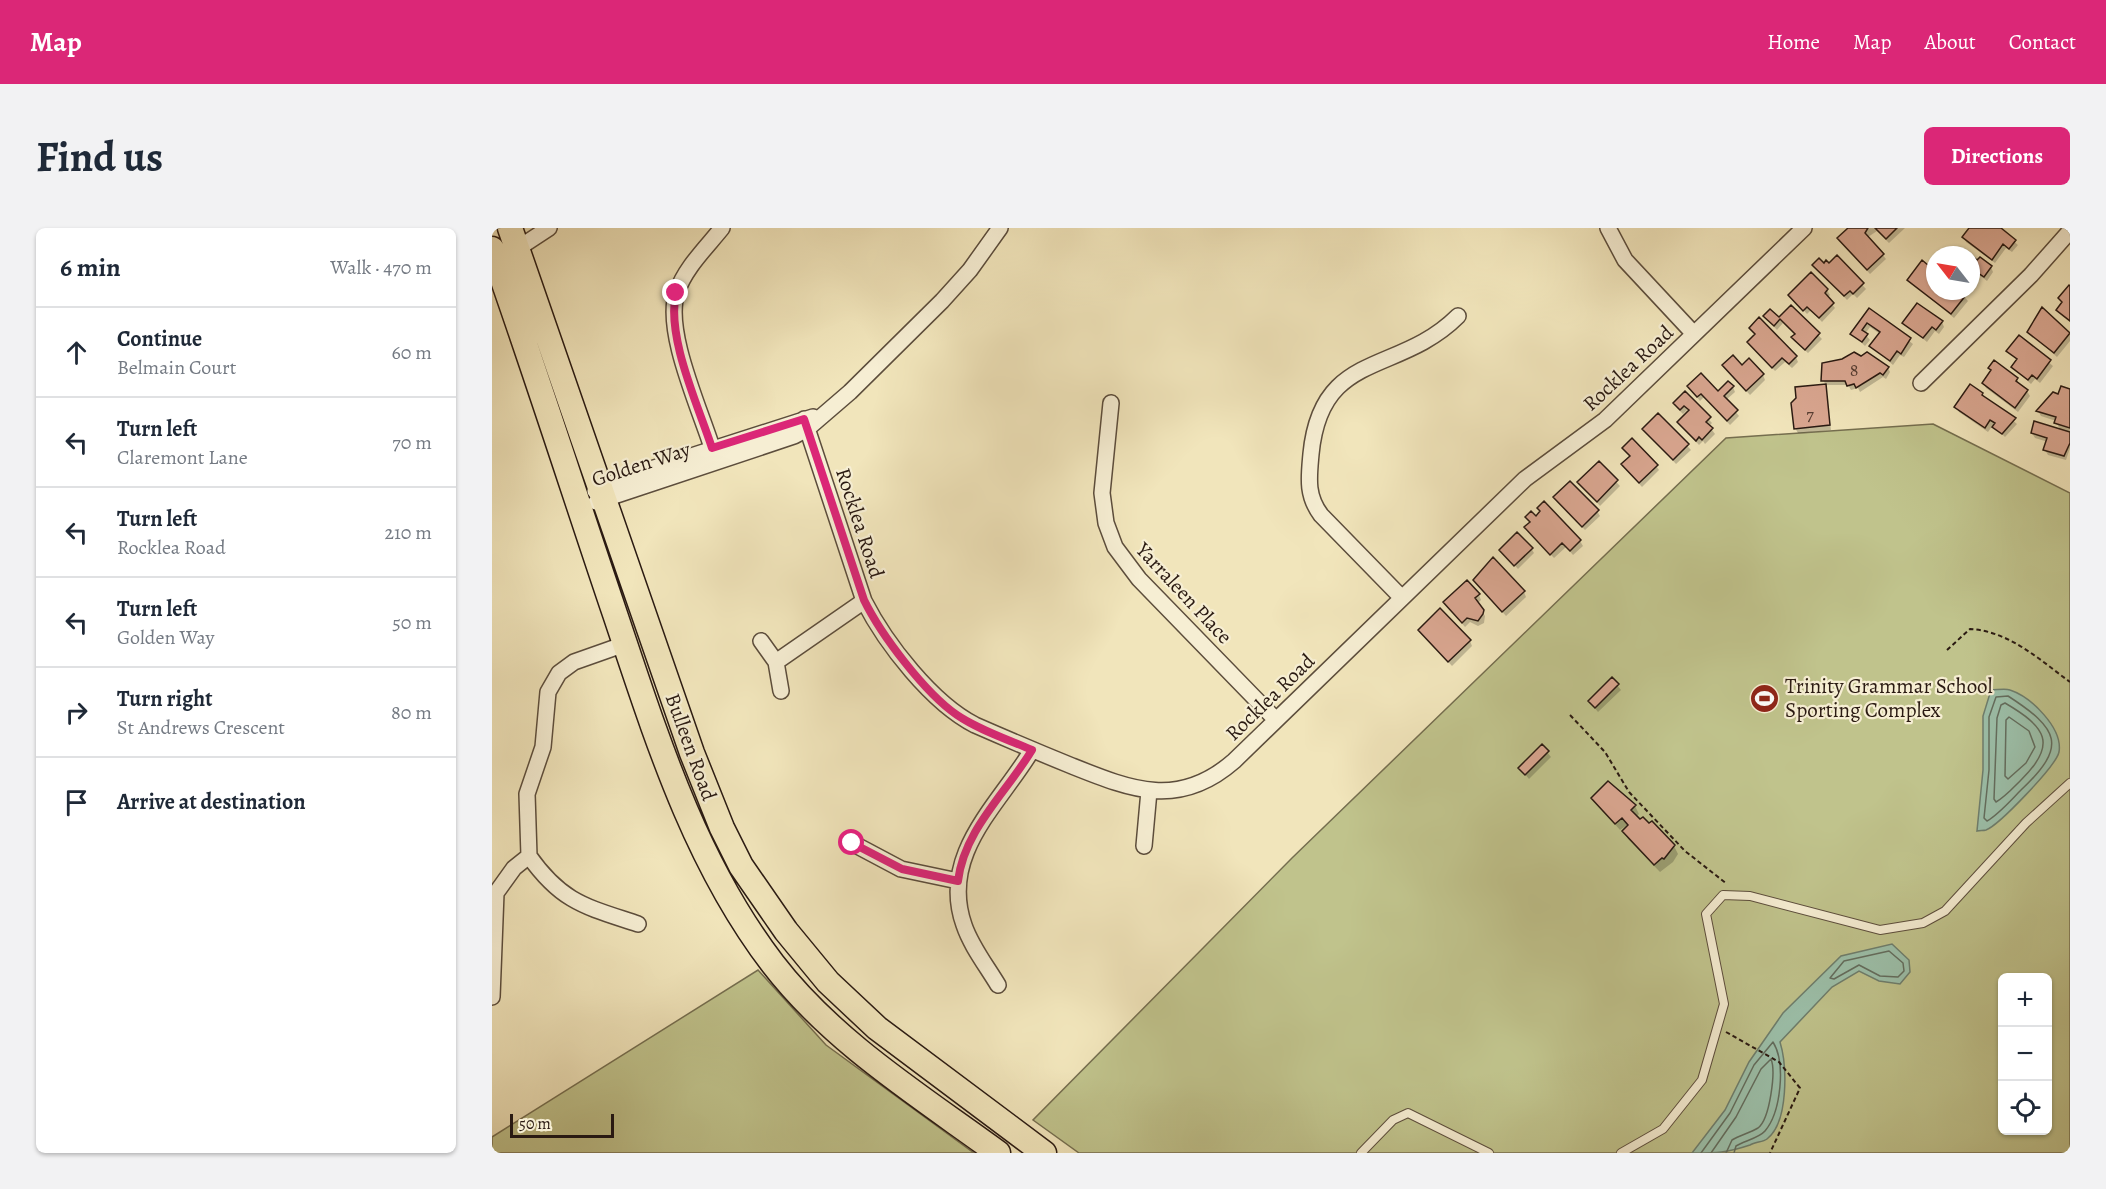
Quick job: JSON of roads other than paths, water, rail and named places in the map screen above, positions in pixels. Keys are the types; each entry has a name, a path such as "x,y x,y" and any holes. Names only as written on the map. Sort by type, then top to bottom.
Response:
{"highway":[{"path":"492,250 519,235"},
{"name":"Bulleen Road","path":"519,235 601,494 692,753 722,828 741,866 786,931 828,982 877,1028 1044,1153"},
{"name":"Bulleen Road","path":"492,250 668,765 717,879 774,965 817,1013 875,1064 998,1153"},
{"path":"668,765 675,777 684,779 690,772 692,753"}],"street":[{"path":"519,235 549,228"},
{"path":"715,455 679,348 673,315 676,293 685,275 722,228"},
{"path":"1608,228 1624,260 1694,334"},
{"name":"Rocklea Road","path":"805,424 864,600 893,645 946,707 975,725 1123,786 1149,792 1179,790 1210,778 1234,761 1536,469 1605,420 1804,228"},
{"name":"Golden Way","path":"578,504 715,455 794,436 805,424 850,392 960,283 997,229"},
{"path":"1921,383 2031,275 2070,231"},
{"path":"1402,598 1316,508 1308,485 1313,432 1326,400 1339,384 1432,339 1458,316"},
{"name":"Yarraleen Place","path":"1111,403 1103,509 1110,536 1120,556 1276,720"},
{"path":"776,662 864,600"},
{"path":"761,641 776,662 781,691"},
{"path":"625,644 574,662 559,673 548,692 543,747 527,794 530,856 544,877 576,903 638,924"},
{"path":"998,985 964,925 958,881 961,862 974,833 1032,750"},
{"path":"1144,846 1149,792"},
{"path":"852,843 902,869 958,881"},
{"path":"492,997 496,892 514,868 530,856"}],"lane":[{"path":"1621,1153 1663,1128 1702,1080 1724,1004 1706,914 1724,895 1750,896 1880,930 1923,923 1945,910 2026,823 2070,783"},
{"path":"1361,1153 1393,1120 1408,1113 1489,1153"}],"water":[{"path":"1991,690 2010,690 2036,706 2056,733 2059,752 2038,782 2014,807 1993,826 1977,831 1983,770 1983,716"},
{"path":"1892,944 1909,960 1910,972 1900,984 1879,981 1859,971 1832,987 1780,1042 1785,1078 1783,1107 1774,1131 1767,1139 1728,1151 1692,1153 1725,1110 1749,1062 1783,1013 1841,956"}],"place":[{"name":"Trinity Grammar School Sporting Complex","path":"1764,698"}]}
